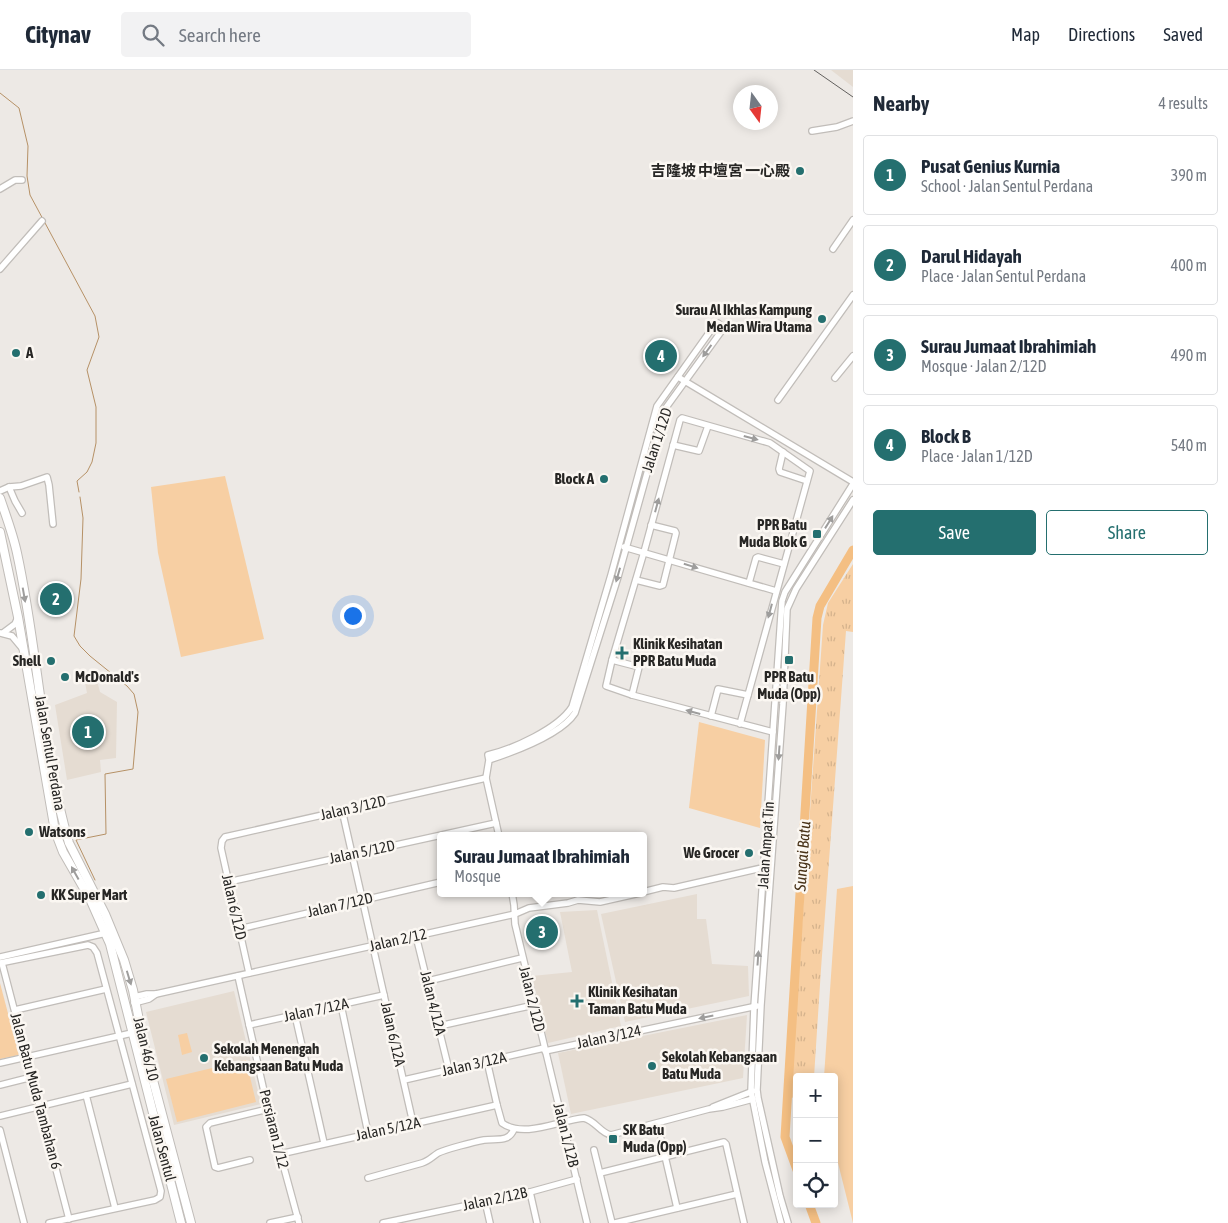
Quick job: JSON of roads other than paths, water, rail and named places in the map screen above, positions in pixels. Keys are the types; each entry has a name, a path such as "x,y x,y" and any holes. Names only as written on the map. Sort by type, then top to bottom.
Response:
{"main road":[{"name":"Jalan Sentul Perdana","path":"0,498 17,553 49,753 62,819 69,843 116,938 133,1000"},
{"name":"Jalan Sentul Perdana","path":"0,532 18,617 22,648 57,833 106,933 122,993"},
{"path":"62,819 57,833 69,843"},
{"path":"122,993 133,1000 126,1010"},
{"path":"122,993 126,1010"},
{"name":"Jalan 46/10","path":"133,1000 157,1095"},
{"name":"Jalan 46/10","path":"126,1010 142,1074"},
{"path":"138,1019 132,1033 144,1044"},
{"name":"Jalan Sentul","path":"142,1074 181,1223"},
{"name":"Jalan Sentul","path":"157,1095 191,1223"}],"street":[{"path":"812,131 837,127 853,121"},
{"path":"0,189 15,180 22,180"},
{"path":"833,249 853,220"},
{"path":"0,269 42,221"},
{"path":"778,400 853,295"},
{"name":"Jalan 1/12D","path":"718,323 723,329 665,409 662,416 626,547 577,708 572,718 562,727 545,737 488,758 542,733 559,722 569,711 574,700 619,545 657,406 718,323"},
{"path":"835,378 853,356"},
{"path":"678,377 853,483"},
{"path":"740,724 810,471 770,443 682,418 606,686 632,695 740,724 773,732 778,728 782,704"},
{"path":"673,445 698,451 708,426"},
{"path":"783,452 780,472 807,481"},
{"path":"0,491 9,486 21,486 46,477 50,485 53,524"},
{"name":"Jalan Ampat Tin","path":"781,1223 754,1099 754,1007 783,596 853,483"},
{"path":"9,486 22,513"},
{"path":"846,512 853,493"},
{"name":"Jalan Ampat Tin","path":"754,1091 772,866 787,609 796,589 853,500"},
{"path":"636,580 660,586 663,585 676,532 651,525"},
{"path":"619,545 776,591"},
{"path":"749,583 756,558 784,564"},
{"path":"2,633 15,624 18,617"},
{"path":"2,633 16,639 22,648"},
{"path":"612,660 639,667 632,695"},
{"path":"711,716 718,689 748,695"},
{"path":"488,758 486,778 498,832"},
{"name":"Jalan 3/12D","path":"222,841 225,837 486,778"},
{"name":"Jalan 6/12A","path":"342,810 413,1123"},
{"name":"Jalan 5/12D","path":"456,832 496,823"},
{"name":"Jalan 5/12D","path":"228,882 437,836"},
{"name":"Jalan 6/12D","path":"222,841 220,848 250,973"},
{"name":"Jalan 2/12","path":"647,892 663,887 674,888 772,866"},
{"name":"Jalan 7/12D","path":"239,929 437,883"},
{"name":"Jalan 2/12D","path":"512,897 514,924 544,1049"},
{"name":"Jalan 2/12","path":"133,1000 149,999 156,994 514,914 530,908 578,900 600,902 623,897"},
{"path":"1,961 106,933"},
{"name":"Jalan 4/12A","path":"416,936 449,1070"},
{"path":"1,961 88,945 93,947 97,953 160,1188 160,1197 155,1200 49,1223"},
{"path":"428,981 522,958"},
{"name":"Jalan Batu Muda Tambahan 6","path":"1,961 69,1219"},
{"name":"Persiaran 1/12","path":"238,976 268,1109 298,1220"},
{"path":"14,1010 106,989"},
{"name":"Jalan 7/12A","path":"249,1025 384,995"},
{"path":"341,1005 368,1133"},
{"path":"439,1026 534,1005"},
{"name":"Jalan 3/124","path":"544,1049 761,1005"},
{"path":"295,1015 324,1143"},
{"path":"0,1064 132,1033"},
{"name":"Jalan 3/12A","path":"404,1080 544,1049"},
{"name":"Jalan 1/12B","path":"544,1049 587,1223"},
{"path":"487,1061 502,1123 514,1129 534,1128 580,1118 588,1119 603,1132 612,1135 754,1099"},
{"path":"0,1085 32,1077"},
{"path":"0,1116 132,1084"},
{"path":"709,1109 721,1102 754,1091"},
{"path":"86,1095 115,1208"},
{"name":"Jalan Ampat Tin","path":"754,1099 788,1223"},
{"name":"Jalan 5/12A","path":"280,1154 497,1105"},
{"path":"250,1160 218,1168 215,1167 206,1126 210,1123 268,1109"},
{"path":"368,1178 422,1163 446,1150 484,1140 510,1137 514,1129"},
{"path":"0,1130 24,1223"},
{"path":"661,1139 677,1208"},
{"path":"600,1173 724,1142 744,1223"},
{"path":"594,1150 613,1223 737,1194"},
{"name":"Jalan 2/12B","path":"384,1223 530,1192 577,1179"},
{"path":"530,1192 537,1223"},
{"path":"485,1201 490,1223"},
{"path":"270,1223 298,1220"}],"waterway":[{"path":"0,93 19,108 28,146 27,176 30,195 95,316 99,337 87,370 96,407 96,443 92,462 87,472 77,481 79,492"},
{"path":"80,497 83,518 81,579 74,636 80,646 90,656 134,694 138,712 133,769 105,774 106,834 76,840 95,880"},
{"name":"Sungai Batu","path":"794,1163 785,1137 817,618 820,606 853,550"},
{"name":"Sungai Batu","path":"810,1208 816,1223"}],"railway":[{"path":"814,70 853,97"}],"place":[{"name":"吉隆坡 中壇宮 一心殿","path":"800,171"},
{"name":"Surau Al Ikhlas Kampung Medan Wira Utama","path":"822,319"},
{"name":"A","path":"16,353"},
{"name":"Block B","path":"661,356"},
{"name":"Block A","path":"604,479"},
{"name":"PPR Batu Muda Blok G","path":"817,534"},
{"name":"Darul Hidayah","path":"56,599"},
{"name":"Klinik Kesihatan PPR Batu Muda","path":"622,653"},
{"name":"PPR Batu Muda (Opp)","path":"789,660"},
{"name":"Shell","path":"51,661"},
{"name":"McDonald's","path":"65,677"},
{"name":"Pusat Genius Kurnia","path":"88,732"},
{"name":"Watsons","path":"29,832"},
{"name":"We Grocer","path":"749,853"},
{"name":"KK Super Mart","path":"41,895"},
{"name":"Surau Jumaat Ibrahimiah","path":"542,932"},
{"name":"Klinik Kesihatan Taman Batu Muda","path":"577,1001"},
{"name":"Sekolah Menengah Kebangsaan Batu Muda","path":"204,1058"},
{"name":"Sekolah Kebangsaan Batu Muda","path":"652,1066"},
{"name":"SK Batu Muda (Opp)","path":"613,1139"}]}
